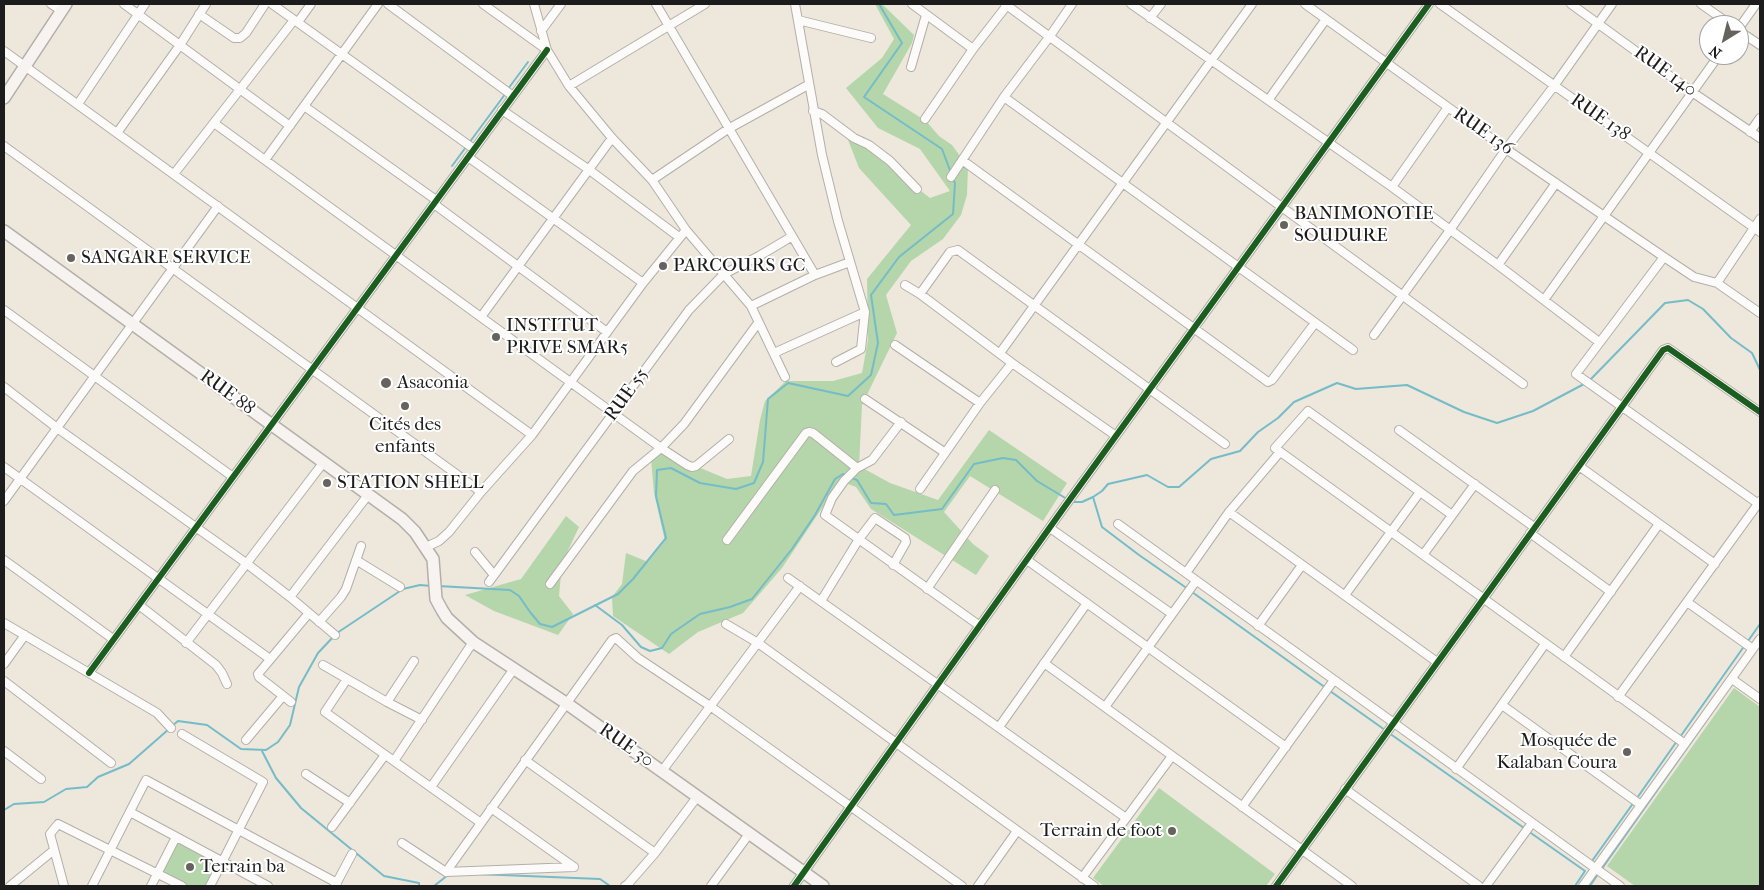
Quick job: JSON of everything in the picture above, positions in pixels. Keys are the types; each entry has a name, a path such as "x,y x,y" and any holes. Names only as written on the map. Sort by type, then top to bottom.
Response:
{"main road":[{"path":"4,98 64,8"},
{"name":"RUE 88","path":"4,231 402,519 426,546 433,559 436,599"},
{"name":"RUE 30","path":"436,599 447,618 473,642 566,703 823,886"}],"street":[{"path":"51,4 64,8"},
{"path":"124,4 290,126"},
{"path":"78,104 145,4"},
{"path":"117,133 180,45 206,4"},
{"path":"199,14 234,38 240,38 246,33 265,4"},
{"path":"272,4 474,149"},
{"path":"174,174 240,89 311,4"},
{"path":"265,160 378,4"},
{"path":"388,4 513,96"},
{"path":"483,4 547,50"},
{"path":"534,4 547,50 569,86 612,138 652,180 686,230 751,306 785,377"},
{"path":"542,31 561,4"},
{"path":"656,4 815,275"},
{"path":"569,86 705,4"},
{"path":"795,4 808,85 831,193 865,312 861,349 836,362"},
{"path":"912,4 973,49"},
{"path":"925,118 1007,4 1166,123 1404,295 1523,384"},
{"path":"951,177 1004,97 1072,4"},
{"path":"1131,4 1392,187 1498,264 1599,342"},
{"path":"1150,18 1161,4"},
{"path":"1000,353 1252,4"},
{"name":"RUE 136","path":"1305,4 1506,149 1664,258 1694,277 1717,283 1760,313"},
{"path":"794,886 1063,509 1429,4"},
{"name":"RUE 138","path":"1440,4 1757,230"},
{"name":"RUE 140","path":"1570,4 1692,92 1760,138"},
{"path":"1374,335 1612,4"},
{"path":"1701,4 1717,15"},
{"path":"1749,15 1756,4"},
{"path":"911,67 926,15"},
{"path":"1269,99 1326,19"},
{"path":"798,20 871,38"},
{"path":"1749,37 1760,45"},
{"path":"4,50 532,435"},
{"path":"89,673 547,50"},
{"path":"1544,300 1712,65"},
{"path":"652,180 728,129 808,85"},
{"path":"1004,97 1352,350"},
{"path":"304,106 608,332"},
{"path":"1392,187 1448,107"},
{"path":"502,110 588,169 679,237"},
{"path":"813,111 822,114 854,138 869,145 890,161 917,189"},
{"path":"1750,132 1760,118"},
{"path":"214,123 661,448 692,467 696,466 729,439"},
{"path":"481,317 612,138"},
{"path":"4,146 481,492"},
{"path":"468,157 643,283"},
{"path":"962,160 1268,382 1272,380 1315,323"},
{"path":"1498,264 1556,183"},
{"path":"4,501 218,206"},
{"path":"1717,283 1757,230 1760,219"},
{"path":"426,546 439,541 450,532 481,492 532,435 643,283 686,230"},
{"name":"RUE 55","path":"475,552 491,579 689,310 724,274 791,237"},
{"path":"920,294 950,252 958,250 1225,444"},
{"path":"1618,697 1760,503 1576,374 1664,258"},
{"path":"751,306 815,275 850,262"},
{"path":"905,285 1116,436"},
{"path":"4,310 233,477"},
{"path":"774,353 865,312"},
{"path":"550,584 633,471 661,448 684,424 758,322"},
{"path":"895,345 980,403"},
{"path":"1276,886 1663,350 1668,348 1760,412"},
{"path":"920,489 944,452 1012,363"},
{"path":"4,386 57,428 197,526 290,597 335,635"},
{"path":"864,399 944,452"},
{"path":"1452,515 1308,411 1275,448 1685,744"},
{"path":"901,422 872,460 857,468 844,481 825,512 826,517 980,626"},
{"path":"1400,430 1474,484 1611,592"},
{"path":"727,540 806,433 813,433 857,468"},
{"path":"1186,573 1229,512 1280,452"},
{"path":"186,643 323,463"},
{"path":"1579,466 1715,564"},
{"path":"4,467 270,659"},
{"path":"1423,556 1474,484"},
{"path":"927,589 995,490"},
{"path":"1345,595 1420,492"},
{"path":"290,597 368,495"},
{"path":"1229,512 1437,662"},
{"path":"821,601 874,518 905,538 906,545 893,565"},
{"path":"1118,524 1620,886"},
{"path":"1564,657 1660,524"},
{"path":"1050,528 1172,614"},
{"path":"319,622 341,597 361,546"},
{"path":"4,560 114,640"},
{"path":"356,560 400,587"},
{"path":"1027,560 1286,747"},
{"path":"1258,626 1302,565"},
{"path":"788,578 1126,818"},
{"path":"1105,707 1196,581"},
{"path":"662,771 800,586"},
{"path":"1687,602 1753,649"},
{"path":"999,727 1087,603"},
{"path":"138,605 216,665 227,684"},
{"path":"291,702 259,677 258,674 309,613"},
{"path":"4,623 157,714 171,728"},
{"path":"726,624 758,643 1094,886"},
{"path":"4,664 25,635"},
{"path":"446,872 566,703 612,640 616,638 638,658 710,706 962,886"},
{"path":"1583,886 1760,639"},
{"path":"394,761 473,642"},
{"path":"1456,768 1545,644"},
{"path":"387,702 414,661"},
{"path":"1044,663 1352,886"},
{"path":"323,665 422,720"},
{"path":"431,788 513,670"},
{"path":"348,679 325,712 480,823"},
{"path":"1732,679 1760,699"},
{"path":"1242,807 1334,680"},
{"path":"4,681 111,763"},
{"path":"246,740 283,696"},
{"path":"1502,705 1641,805"},
{"path":"182,734 263,782 210,886"},
{"path":"4,751 42,779"},
{"path":"332,827 385,754"},
{"path":"1082,878 1172,756"},
{"path":"525,760 655,853"},
{"path":"306,774 350,803"},
{"path":"92,886 146,780 336,885 352,854"},
{"path":"1345,789 1479,886"},
{"path":"625,886 655,853 697,797"},
{"path":"402,843 446,872 574,867 491,808"},
{"path":"130,812 268,886"},
{"path":"1486,886 1532,823"},
{"path":"64,886 50,834 58,824 182,886"},
{"path":"978,886 1017,831"},
{"path":"711,886 749,834"},
{"path":"151,886 176,837"},
{"path":"10,886 54,850"}],"green space":[{"path":"875,4 882,4 914,35 912,43 883,94 926,121 939,136 952,145 968,167 967,195 961,215 943,239 911,261 886,295 897,333 862,405 859,466 890,483 938,500 989,430 1067,483 1043,521 970,476 944,512 973,544 989,556 976,575 871,509 856,487 840,481 782,568 743,613 698,632 669,654 613,616 612,597 622,584 626,553 648,562 665,541 654,493 651,459 666,450 693,465 727,479 751,476 765,401 786,381 833,381 862,373 868,340 867,279 911,225 859,168 845,132 930,198 950,191 920,149 878,128 846,88 882,58 894,39"},
{"path":"566,516 579,527 562,563 559,596 573,614 558,635 494,611 465,595 521,579"},
{"path":"1734,688 1760,707 1760,886 1635,886 1607,866"},
{"name":"Terrain de foot","path":"1159,788 1275,874 1266,886 1104,886 1093,878"},
{"name":"Terrain ba","path":"178,840 221,862 207,886 187,886 160,873"}],"waterway":[{"path":"879,4 902,43 864,97 942,149 951,173"},
{"path":"508,89 528,62"},
{"path":"469,143 506,93"},
{"path":"452,166 466,147"},
{"path":"438,586 510,590 519,596 540,624 552,627 618,594 633,579 666,538 656,496 657,470 671,468 700,483 736,489 754,483 763,462 768,399 788,383 848,396 871,375 878,343 871,295 899,257 953,214 955,183 953,179"},
{"path":"1590,380 1665,303 1688,300 1703,309 1731,338 1752,353 1760,370"},
{"path":"1071,502 1082,502 1093,497 1108,484 1147,475 1168,487 1179,487 1211,459 1240,451 1258,432 1278,418 1294,402 1337,383 1356,389 1407,385 1464,412 1497,423 1533,411 1584,384"},
{"path":"851,478 857,480 871,503 886,504 894,515 942,509 974,464 1003,458 1016,460 1037,481 1067,499"},
{"path":"595,605 622,625 641,647 650,651 662,648 671,634 700,614 730,607 752,599 792,549 815,515 835,479 843,474 847,476"},
{"path":"1093,497 1102,527 1188,589"},
{"path":"337,633 403,589 420,585 431,586"},
{"path":"1192,592 1326,688"},
{"path":"1748,641 1760,624"},
{"path":"172,726 178,721 207,725 241,749 266,750 278,742 290,725 299,687 318,653 334,636"},
{"path":"1680,737 1745,645"},
{"path":"1330,691 1385,730"},
{"path":"1601,870 1718,704"},
{"path":"4,810 14,804 44,802 66,789 87,787 98,777 129,764 169,729"},
{"path":"1389,733 1524,828"},
{"path":"1637,798 1677,741"},
{"path":"262,751 276,778 301,808 384,876 419,883 419,886"},
{"path":"1592,861 1634,802"},
{"path":"1528,831 1585,871 1575,886"},
{"path":"477,874 600,879 610,886"},
{"path":"1590,886 1598,874"},
{"path":"434,886 448,875"},
{"path":"789,886 792,882"}],"cycle path":[{"path":"794,886 1063,509 1429,4"},
{"path":"89,673 547,50"},
{"path":"1276,886 1663,350 1668,348 1760,412"}],"place":[{"name":"BANIMONOTIE SOUDURE","path":"1284,225"},
{"name":"SANGARE SERVICE","path":"71,258"},
{"name":"PARCOURS GC","path":"663,266"},
{"name":"INSTITUT PRIVE SMAR5","path":"496,337"},
{"name":"Asaconia","path":"386,383"},
{"name":"Cités des enfants","path":"405,406"},
{"name":"STATION SHELL","path":"327,483"},
{"name":"Mosquée de Kalaban Coura","path":"1627,752"},
{"name":"Terrain de foot","path":"1172,831"},
{"name":"Terrain ba","path":"190,867"}]}
